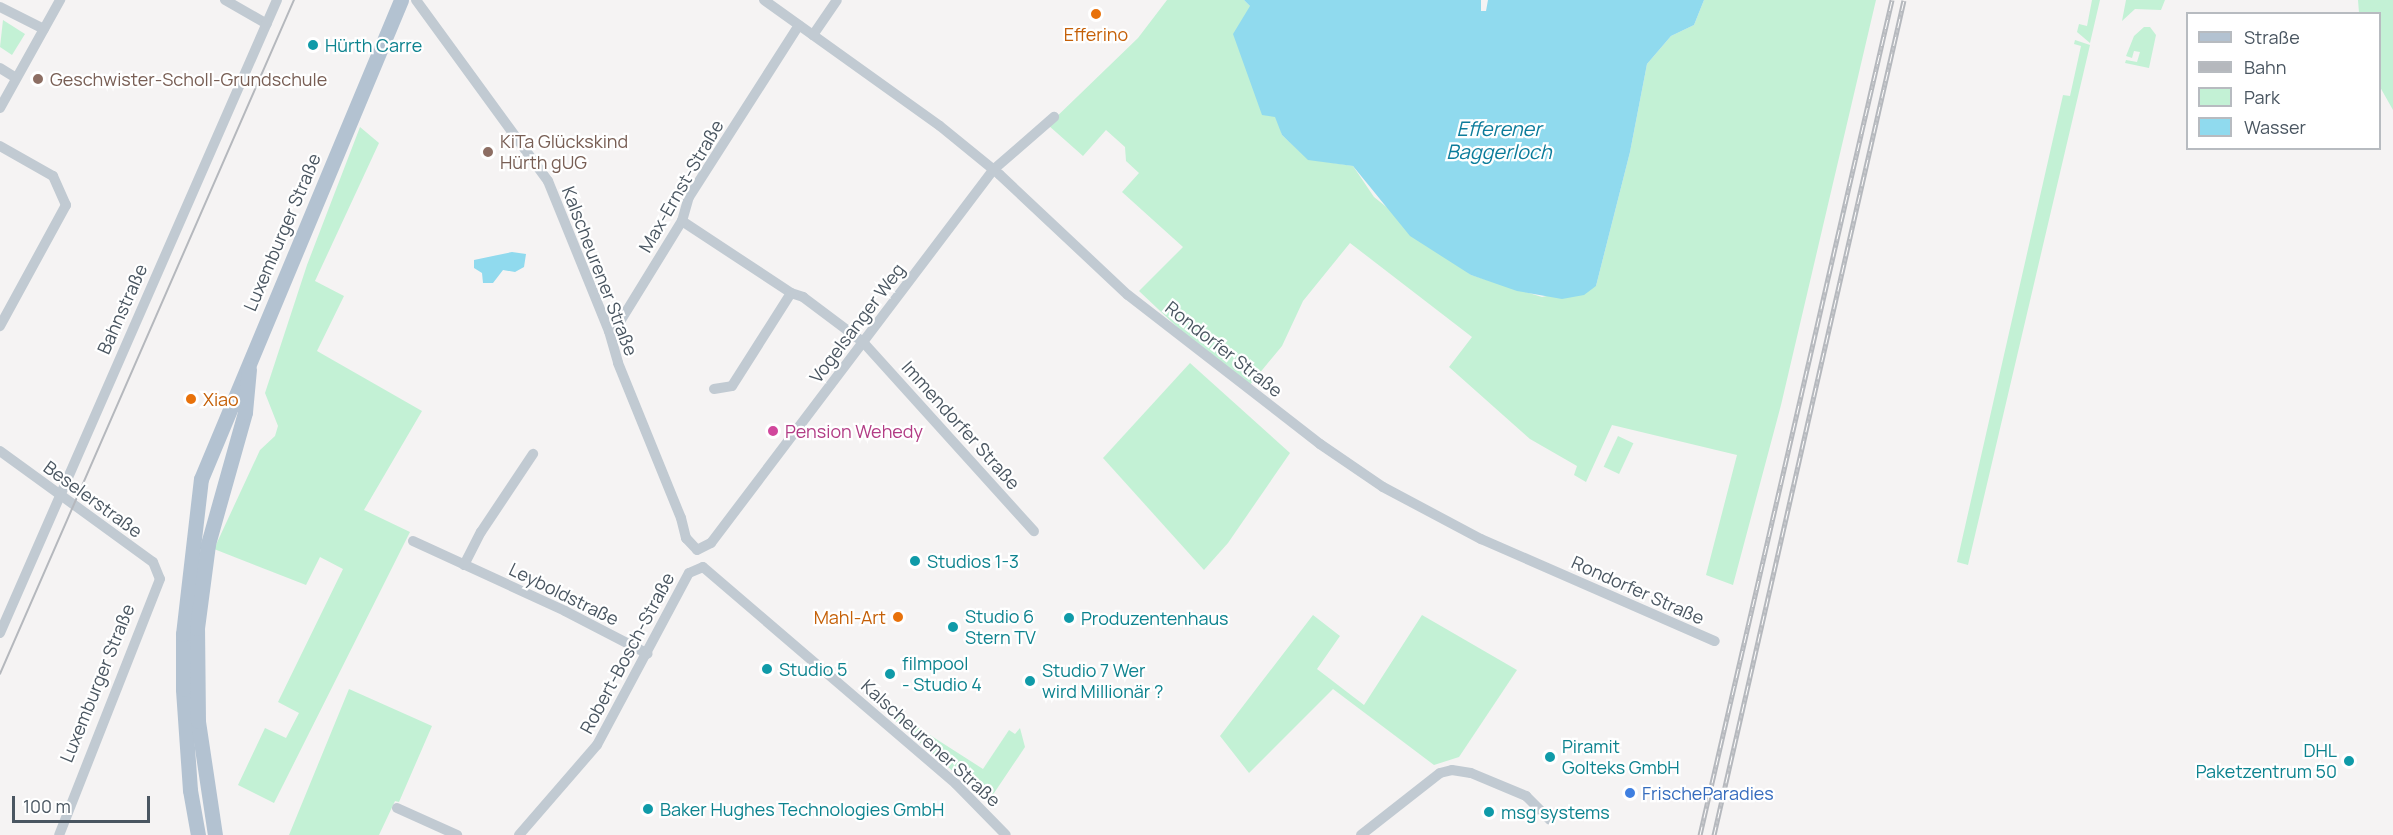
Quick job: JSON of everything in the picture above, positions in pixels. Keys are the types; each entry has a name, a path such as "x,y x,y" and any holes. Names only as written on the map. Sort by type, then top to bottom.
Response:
{"main road":[{"name":"Luxemburger Straße","path":"198,835 190,790 183,678 183,634 201,479 401,0"},
{"path":"215,835 198,721 197,628 208,544 245,412 252,357"}],"street":[{"path":"0,108 60,0"},
{"path":"225,0 267,24"},
{"name":"Bahnstraße","path":"0,633 277,0"},
{"name":"Kalscheurener Straße","path":"416,0 539,164 609,331 636,412 692,548"},
{"name":"Rondorfer Straße","path":"764,0 931,119 993,170 1128,295 1311,437 1383,487 1481,539 1716,641"},
{"path":"813,35 837,0"},
{"path":"0,7 44,29"},
{"name":"Max-Ernst-Straße","path":"609,331 621,320 682,221 691,194 799,25"},
{"path":"0,68 16,78"},
{"name":"Vogelsanger Weg","path":"692,548 704,548 711,543 993,170 1054,117"},
{"path":"0,146 53,176 66,205 0,326"},
{"name":"Immendorfer Straße","path":"682,221 791,293 804,297 862,342 1034,531"},
{"path":"714,389 732,386 791,293"},
{"name":"Beselerstraße","path":"0,451 58,496 153,562 160,579"},
{"path":"464,565 481,532 533,454"},
{"name":"Leyboldstraße","path":"413,541 648,654"},
{"name":"Kalscheurener Straße","path":"693,569 703,567 713,572 956,784 1002,834"},
{"name":"Robert-Bosch-Straße","path":"519,835 597,745 693,569"},
{"name":"Luxemburger Straße","path":"59,835 160,579"},
{"path":"1361,835 1440,773 1452,770 1471,773 1526,796 1550,820"},
{"path":"397,808 457,835"}],"green space":[{"path":"1167,0 1244,0 1250,6 1282,135 1308,159 1353,166 1374,197 1471,275 1542,297 1596,286 1630,152 1647,64 1671,36 1694,25 1704,0 1876,0 1781,405 1733,585 1706,575 1737,455 1612,425 1586,482 1574,475 1577,466 1530,439 1449,367 1472,337 1350,243 1303,301 1282,346 1249,386 1195,344 1139,291 1183,247 1122,192 1139,173 1126,161 1125,147 1106,130 1083,156 1048,125 1138,38"},
{"path":"2092,0 2100,0 2090,43 2077,32 2079,24 2087,26"},
{"path":"2126,0 2165,0 2161,10 2135,9 2122,21"},
{"path":"2358,0 2393,0 2393,110 2381,89 2381,12 2359,12"},
{"path":"3,20 25,34 12,55 0,47"},
{"path":"2144,27 2150,27 2156,35 2149,68 2125,63 2126,60 2137,62 2140,52 2134,51 2132,58 2126,56 2134,36"},
{"path":"2075,40 2090,45 1968,565 1957,562 2063,95 2070,96 2081,46 2074,44"},
{"path":"360,127 379,143 315,281 344,296 317,351 422,411 364,510 410,532 274,803 238,785 265,728 286,738 299,713 278,702 343,569 320,557 306,585 214,549 260,450 275,436 278,426 265,393 307,265"},
{"path":"1190,363 1290,453 1228,543 1204,570 1103,458"},
{"path":"1618,436 1633,443 1619,474 1604,467"},
{"path":"1313,615 1340,636 1317,669 1364,705 1422,615 1517,670 1459,757 1434,765 1333,689 1249,773 1220,736"},
{"path":"349,689 432,726 399,802 395,801 379,835 289,835"},
{"path":"894,712 983,769 1009,730 1015,734 1020,728 1025,747 988,802 891,717"}],"water":[{"name":"Efferener Baggerloch","path":"1244,0 1481,0 1481,11 1486,11 1488,0 1704,0 1694,25 1671,36 1647,64 1630,152 1596,286 1584,295 1562,299 1517,291 1471,275 1410,236 1353,166 1308,160 1282,135 1275,117 1262,115 1233,34 1250,6"},
{"path":"512,252 526,254 524,267 515,272 503,270 493,283 483,283 482,273 474,268 474,260"}],"tram line":[{"path":"0,674 294,0"}],"railway":[{"path":"1700,835 1892,0"},
{"path":"1714,835 1904,0"}],"place":[{"name":"Efferino","path":"1096,14"},
{"name":"Hürth Carre","path":"313,45"},
{"name":"Geschwister-Scholl-Grundschule","path":"38,79"},
{"name":"KiTa Glückskind Hürth gUG","path":"488,152"},
{"name":"Xiao","path":"191,399"},
{"name":"Pension Wehedy","path":"773,431"},
{"name":"Studios 1-3","path":"915,561"},
{"name":"Mahl-Art","path":"898,617"},
{"name":"Produzentenhaus","path":"1069,618"},
{"name":"Studio 6 Stern TV","path":"953,627"},
{"name":"Studio 5","path":"767,669"},
{"name":"filmpool - Studio 4","path":"890,674"},
{"name":"Studio 7 Wer wird Millionär ?","path":"1030,681"},
{"name":"Piramit Golteks GmbH","path":"1550,757"},
{"name":"DHL Paketzentrum 50","path":"2349,761"},
{"name":"FrischeParadies","path":"1630,793"},
{"name":"Baker Hughes Technologies GmbH","path":"648,809"},
{"name":"msg systems","path":"1489,812"}]}
